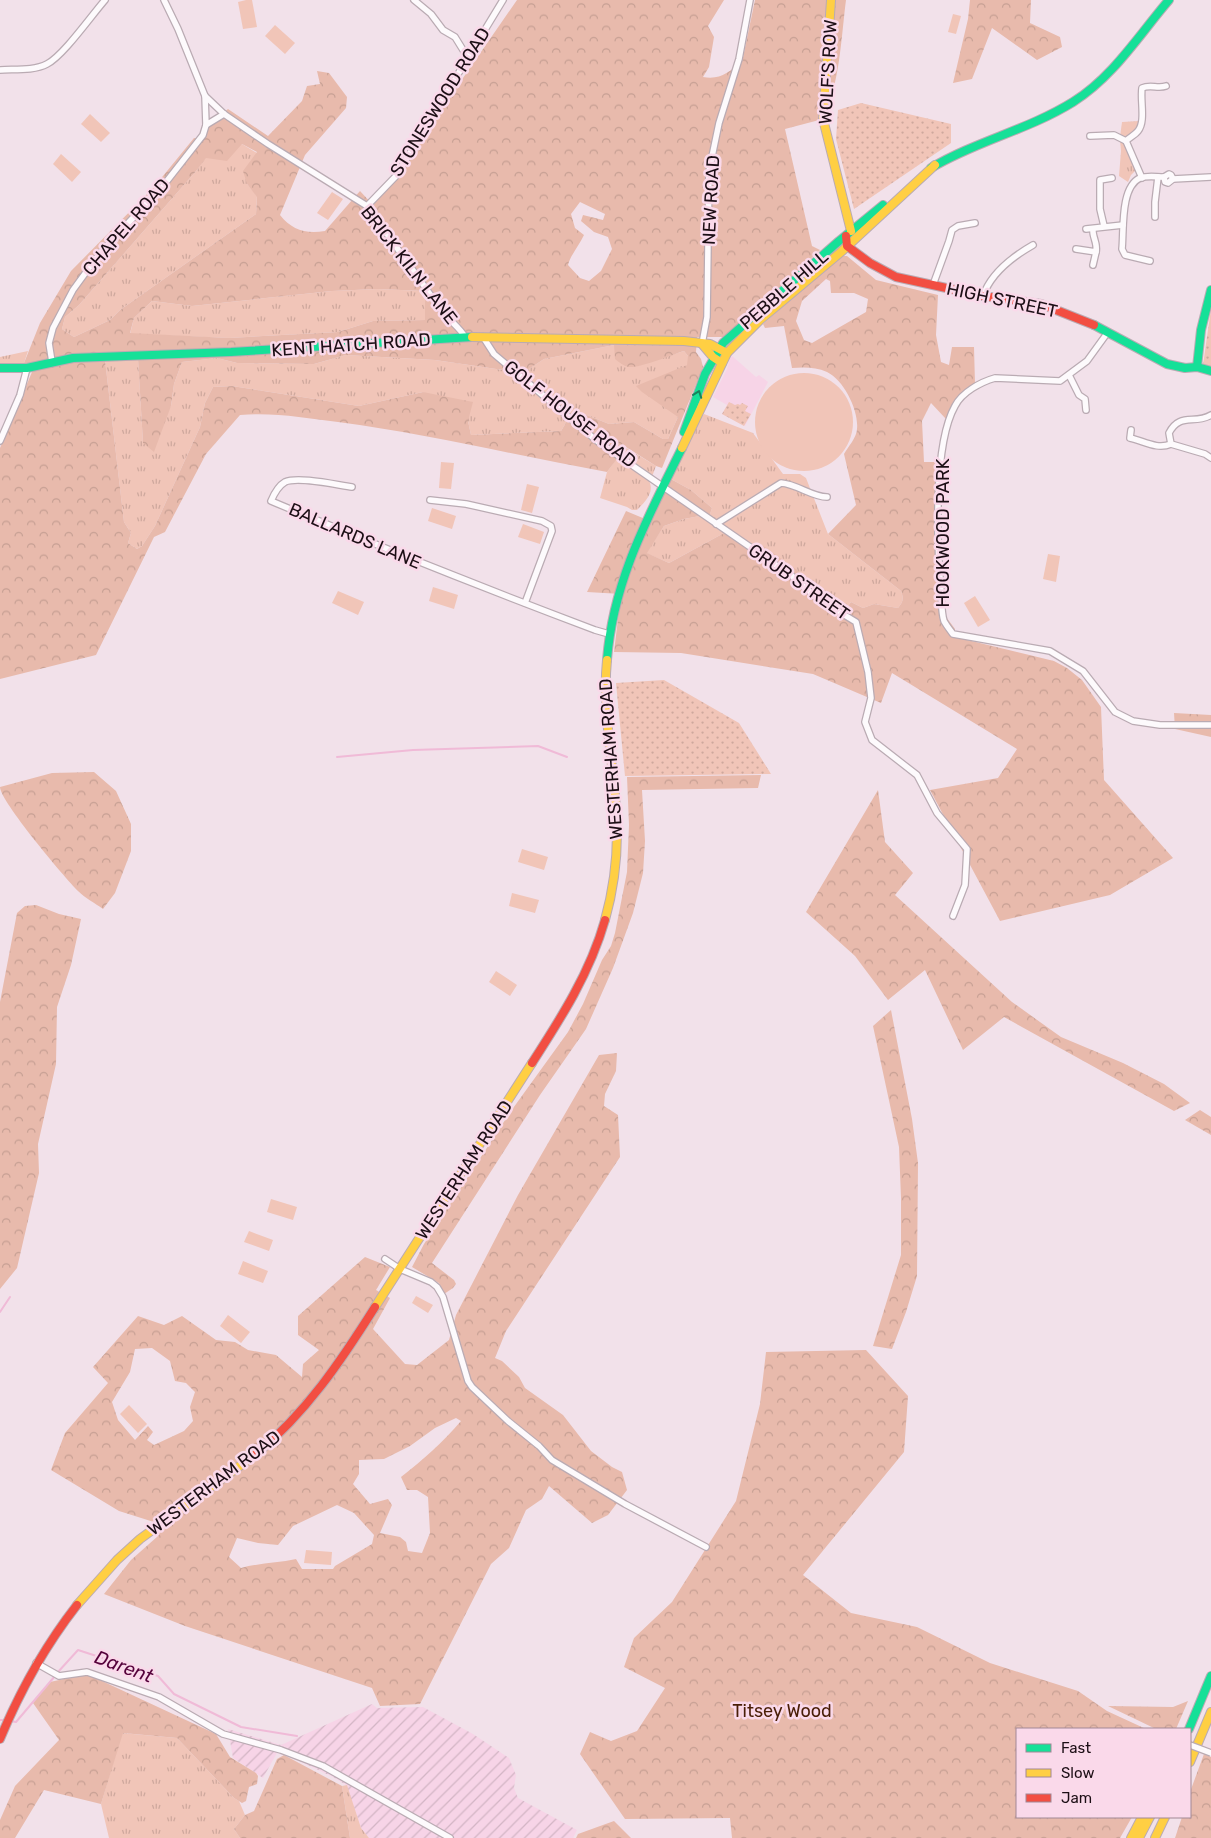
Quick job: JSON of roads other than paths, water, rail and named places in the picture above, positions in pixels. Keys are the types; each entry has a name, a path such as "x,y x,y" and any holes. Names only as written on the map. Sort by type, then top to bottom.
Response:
{"main road":[{"name":"WOLF'S ROW","path":"832,0 823,119 849,238"},
{"path":"849,238 918,177 956,152 1044,119 1094,87 1109,72 1169,0"},
{"name":"HIGH STREET","path":"849,238 874,266 896,277 983,296 1041,304 1087,321 1166,364 1185,368 1197,367 1211,371"},
{"name":"PEBBLE HILL","path":"718,349 733,334 849,238"},
{"name":"PEBBLE HILL","path":"725,358 760,320 849,238"},
{"path":"1197,367 1201,330 1211,290"},
{"name":"KENT HATCH ROAD","path":"0,368 27,368 73,358 231,352 464,337 684,341 710,344 718,349 725,358"},
{"path":"702,344 713,357 725,358"},
{"name":"WESTERHAM ROAD","path":"0,1739 22,1688 36,1663 54,1634 78,1603 142,1537 254,1456 301,1411 335,1369 560,1020 584,978 600,939 610,899 617,843 615,795 605,690 609,634 616,601 627,565 667,476 713,357 718,349"},
{"name":"WESTERHAM ROAD","path":"667,476 675,464 725,358"},
{"path":"1189,1728 1211,1676"},
{"path":"1185,1728 1200,1702"},
{"path":"1191,1760 1211,1712"},
{"path":"1131,1838 1141,1818"},
{"path":"1139,1838 1149,1818"},
{"path":"1155,1838 1165,1818"},
{"path":"1162,1838 1172,1818"}],"street":[{"path":"0,70 35,68 47,64 57,56 105,0"},
{"path":"164,0 205,96 206,125 224,114"},
{"path":"414,0 431,14 443,30 455,37 468,58"},
{"name":"STONESWOOD ROAD","path":"367,206 373,202 396,176 503,0"},
{"name":"NEW ROAD","path":"702,344 707,317 709,171 719,123 739,59 750,0"},
{"path":"1126,141 1142,125 1143,115 1140,98 1142,88 1147,85 1166,86"},
{"name":"BRICK KILN LANE","path":"205,96 224,114 268,144 367,206 442,311 462,332 464,337"},
{"name":"CHAPEL ROAD","path":"52,362 49,342 53,328 73,290 110,240 163,186 203,134 206,125"},
{"path":"1090,136 1114,135 1126,141 1142,178"},
{"path":"1150,261 1125,255 1122,249 1125,199 1135,181 1142,178 1161,177 1169,174 1171,174 1173,179 1211,177"},
{"path":"1156,217 1155,202 1161,177"},
{"path":"1104,226 1100,209 1100,180 1112,178"},
{"path":"933,285 952,230 958,226 975,223"},
{"path":"1086,229 1123,225"},
{"path":"1092,265 1097,246 1092,234 1094,228"},
{"path":"983,296 987,283 999,270 1033,245"},
{"path":"1076,249 1096,252"},
{"name":"HOOKWOOD PARK","path":"1108,332 1088,361 1060,380 1002,378 985,381 956,403 949,418 942,451 939,497 939,571 943,618 952,634 1050,651 1082,672 1115,712 1133,721 1160,725 1211,725"},
{"name":"GOLF HOUSE ROAD","path":"483,337 494,354 597,440 662,486"},
{"path":"0,441 20,395 27,368"},
{"path":"1069,375 1079,395 1085,400 1086,410"},
{"path":"1171,444 1169,433 1174,424 1184,419 1204,419 1211,415"},
{"path":"1130,430 1130,438 1157,447 1171,444 1211,458"},
{"name":"BALLARDS LANE","path":"352,487 315,481 294,480 285,482 275,492 271,501 421,564 609,634"},
{"path":"716,524 781,483 792,484 820,497 827,497"},
{"name":"GRUB STREET","path":"662,486 792,576 818,599 856,622 868,672 871,698 865,722 872,740 917,775 937,813 967,849 965,885 953,916"},
{"path":"430,500 466,504 542,521 551,526 552,531 525,603"},
{"path":"385,1259 400,1269 431,1282 437,1287 443,1297 469,1384 508,1421 539,1446 552,1460 625,1504 706,1546"},
{"path":"36,1663 59,1676 87,1672 150,1694 223,1734 281,1750 323,1766 450,1838"},
{"path":"1191,1745 1211,1753"}],"waterway":[{"path":"337,757 413,750 538,746 567,757"},
{"path":"0,1312 10,1297"},
{"name":"Darent","path":"58,1672 78,1650 158,1676 174,1694 241,1727 297,1736"},
{"name":"Darent","path":"10,1721 16,1722 55,1676"},
{"name":"Darent","path":"0,1720 6,1720"}],"park label":[{"name":"Titsey Wood","path":"782,1711"}]}
